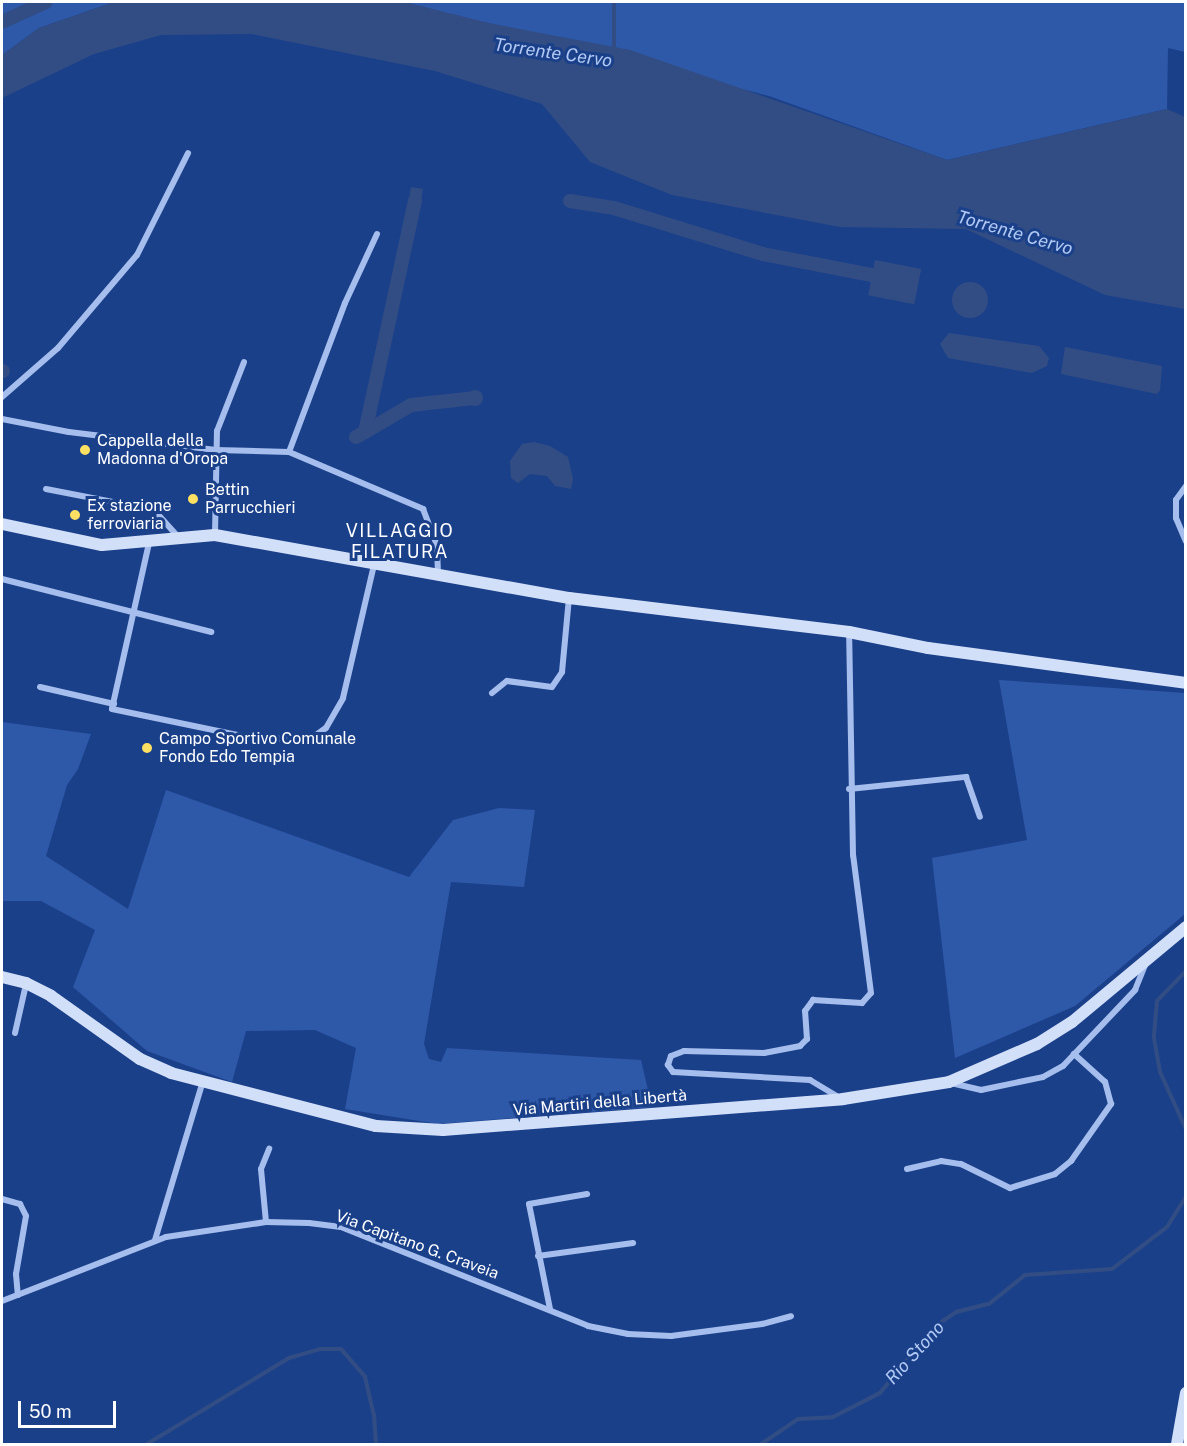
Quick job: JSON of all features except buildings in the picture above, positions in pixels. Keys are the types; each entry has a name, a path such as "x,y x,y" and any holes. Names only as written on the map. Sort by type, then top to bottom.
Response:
{"street":[{"path":"2,397 58,348 137,255 188,153"},
{"path":"289,452 345,303 377,234"},
{"path":"215,535 216,450 225,405 243,362"},
{"path":"2,419 69,432 216,450 289,452 423,509 437,546 438,577"},
{"path":"1185,486 1176,500 1176,518 1185,541"},
{"path":"46,489 154,510 178,537"},
{"path":"2,524 102,545 149,543 178,537 215,535 438,577 569,598 849,632 928,648 1185,683"},
{"path":"149,543 112,709 257,739 312,738 326,728 343,698 374,565"},
{"path":"2,579 133,614 212,632"},
{"path":"492,693 507,681 552,687 562,672 569,598"},
{"path":"843,1099 810,1080 673,1072 668,1065 671,1056 684,1051 764,1053 800,1046 807,1039 805,1011 813,1000 862,1003 871,993 853,855 849,789 849,632"},
{"path":"40,687 114,704"},
{"path":"849,789 966,777 980,817"},
{"name":"Via Martiri della Libertà","path":"2,976 26,983 107,1032 140,1059 202,1083 376,1126 444,1130 843,1099 949,1082 1037,1044 1106,996 1185,927"},
{"path":"949,1082 981,1090 1044,1077 1063,1066 1135,990 1148,959"},
{"path":"15,1033 26,983"},
{"path":"907,1169 941,1161 951,1162 1010,1188 1055,1174 1071,1161 1111,1104 1106,1082 1074,1054"},
{"path":"155,1240 202,1083"},
{"path":"266,1222 261,1169 269,1149"},
{"path":"550,1309 529,1204 587,1194"},
{"path":"2,1199 20,1204 26,1216 16,1274 18,1295"},
{"name":"Via Capitano G. Craveia","path":"2,1301 155,1240 266,1222 341,1227 588,1326 628,1334 671,1336 762,1324 791,1316"},
{"path":"538,1256 633,1243"},
{"path":"1177,1444 1185,1393"}],"shaded area":[{"path":"2,2 114,2 39,28 2,55"},
{"path":"404,2 1185,2 1185,52 1168,48 1167,109 947,160 769,96"},
{"path":"999,680 1185,693 1185,914 1075,1006 955,1058 932,858 1027,840"},
{"path":"2,722 91,734 78,769 67,785 46,856 128,909 166,790 409,877 453,820 499,808 535,810 524,887 451,882 424,1044 429,1059 441,1062 447,1048 641,1060 652,1107 438,1124 345,1109 356,1048 315,1030 246,1031 232,1082 147,1051 73,987 95,930 41,901 2,901"}],"water":[{"name":"Torrente Cervo","path":"114,2 404,2 489,23 630,50 947,160 1167,109 1185,117 1185,309 1105,295 966,229 840,227 672,195 590,162 542,104 435,71 252,34 161,35 94,54 2,98 2,55 39,28"},
{"path":"411,187 423,189 418,219 406,217"},
{"path":"875,260 921,269 914,304 868,295"},
{"path":"970,282 983,287 988,300 983,313 970,318 957,313 952,300 957,287"},
{"path":"949,333 1039,346 1049,358 1047,366 1032,373 948,358 940,344"},
{"path":"1065,347 1162,366 1160,390 1157,394 1061,374"},
{"path":"472,390 478,390 483,398 481,404 472,406 467,401 467,395"},
{"path":"534,442 550,446 568,457 573,479 571,489 555,486 547,476 530,474 518,483 511,478 510,461 522,444"}],"waterway":[{"path":"2,22 46,2"},
{"name":"Torrente Cervo","path":"614,2 614,52"},
{"path":"356,437 365,432 415,200"},
{"path":"570,201 614,208 763,254 888,278"},
{"path":"365,432 411,405 474,398"},
{"name":"Rio Stono","path":"1186,971 1157,1001 1154,1038 1160,1072 1186,1129"},
{"name":"Rio Stono","path":"761,1444 798,1419 833,1417 880,1393 934,1327 956,1312 989,1304 1025,1275 1112,1269 1167,1227 1186,1196"},
{"name":"Rio Stono","path":"147,1444 289,1358 320,1349 341,1349 365,1377 374,1415 376,1444"}],"place":[{"name":"Cappella della Madonna d'Oropa","path":"85,450"},
{"name":"Bettin Parrucchieri","path":"193,499"},
{"name":"Ex stazione ferroviaria","path":"75,515"},
{"name":"Campo Sportivo Comunale Fondo Edo Tempia","path":"147,748"}],"district":[{"name":"VILLAGGIO FILATURA","path":"400,542"}]}
